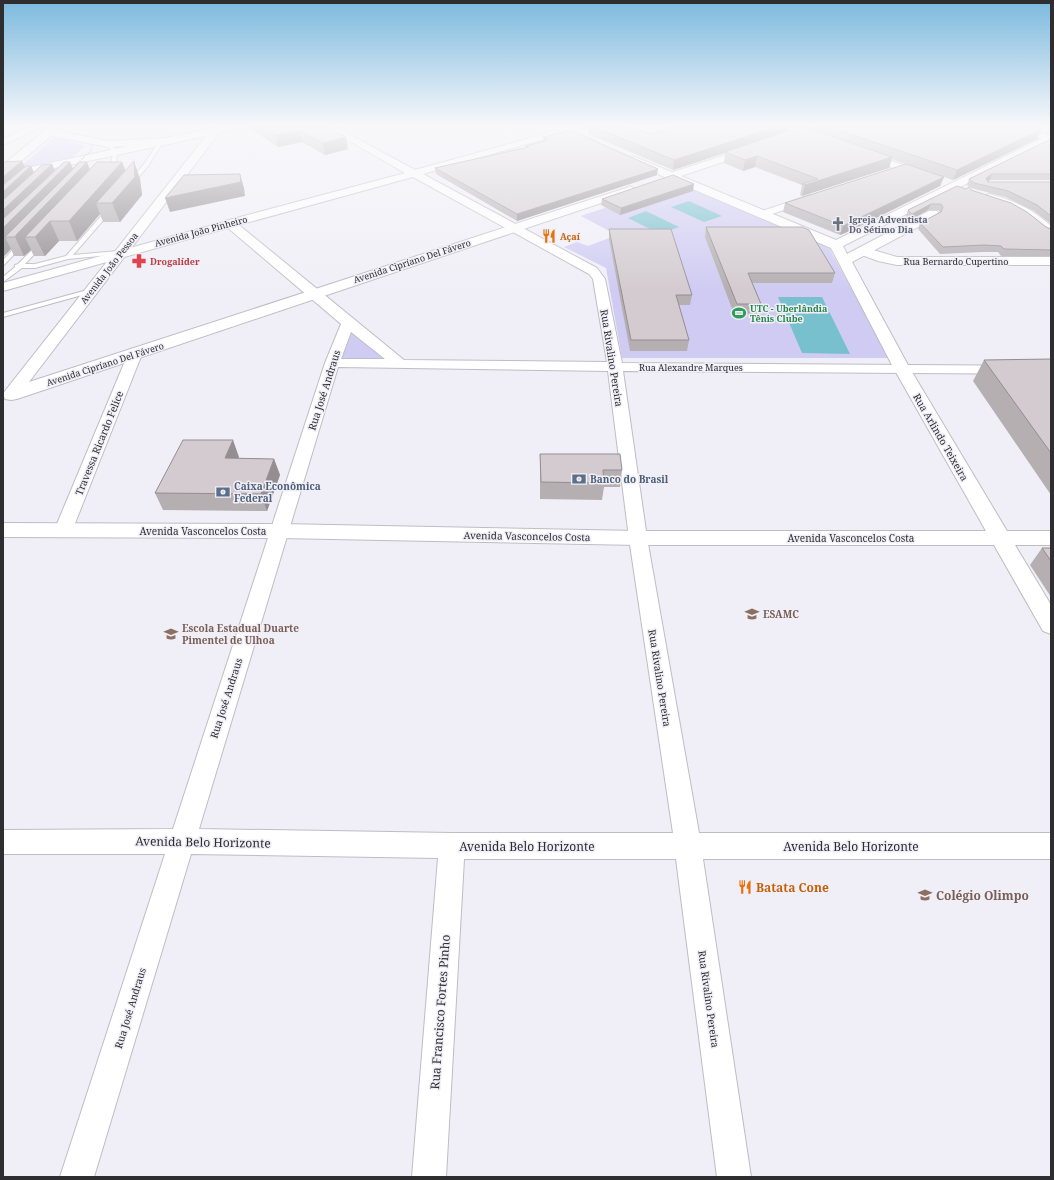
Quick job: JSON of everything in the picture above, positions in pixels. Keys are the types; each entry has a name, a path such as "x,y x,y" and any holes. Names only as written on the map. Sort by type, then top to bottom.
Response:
{"street":[{"name":"Avenida João Pessoa","path":"6,398 176,181"},
{"name":"Avenida João Pinheiro","path":"3,287 120,253 385,181"},
{"name":"Rua Rivalino Pereira","path":"429,181 587,267 596,275 600,284 615,368 638,538 688,847 734,1177"},
{"name":"Avenida Cipríano Del Fávero","path":"6,398 312,294 656,181"},
{"path":"683,181 763,214 840,253 863,251 947,206"},
{"path":"939,181 955,186 979,189 1022,208 1051,232"},
{"path":"840,253 908,210 965,181"},
{"path":"763,214 822,195"},
{"path":"908,210 927,217"},
{"path":"229,224 312,294 400,364"},
{"name":"Rua Bernardo Cupertino","path":"863,251 882,258 897,261 1051,261"},
{"name":"Rua Arlindo Teixeira","path":"840,253 901,368 1051,625"},
{"name":"Rua José Andraus","path":"77,1177 181,841 332,363 348,323"},
{"name":"Travessa Ricardo Felice","path":"64,531 135,354"},
{"name":"Rua Alexandre Marques","path":"332,363 615,368 901,368 1051,370"},
{"name":"Avenida Vasconcelos Costa","path":"3,530 280,531 638,538 1051,538"},
{"name":"Avenida Belo Horizonte","path":"3,842 181,841 452,846 688,847 1051,846"},
{"name":"Rua Francisco Fortes Pinho","path":"429,1177 452,846"}],"lane":[{"path":"125,191 133,181"},
{"path":"68,257 115,203"},
{"path":"3,265 27,238"},
{"path":"3,280 20,266 45,240"},
{"path":"3,265 34,266 68,257 120,253"},
{"path":"3,315 91,291"}],"shaded area":[{"name":"UTC - Uberlândia Tênis Clube","path":"677,183 827,244 889,358 622,358 606,268 564,247 577,242 588,246 617,235 581,216"},
{"path":"353,329 392,361 334,360"}],"water":[{"path":"689,201 722,216 704,222 671,207"},
{"path":"646,211 679,227 660,234 628,218"},
{"path":"778,297 822,297 850,354 802,353"}],"building":[{"path":"8,181 15,181 3,192 3,185"},
{"path":"24,181 34,181 3,210 3,200"},
{"path":"44,181 51,181 3,228 3,219"},
{"path":"61,181 68,181 15,237 5,237"},
{"path":"79,181 105,181 69,221 50,221 35,237 25,237"},
{"path":"116,181 131,181 112,203 96,203"},
{"path":"179,181 241,181 241,182 165,198"},
{"path":"458,181 620,181 517,214"},
{"path":"655,181 687,181 694,184 621,208 602,199"},
{"path":"811,181 817,181 805,185 802,184"},
{"path":"853,181 936,181 843,226 785,203"},
{"path":"972,181 1051,182 1051,216 1037,205 1008,191 974,183"},
{"path":"957,186 966,189 969,187 971,190 1011,203 1027,212 1046,227 1051,229 1051,250 1004,249 1001,246 984,245 943,247 920,223 941,212 943,207 941,204 931,204 912,214 908,210"},
{"path":"706,227 802,227 809,230 835,273 748,273 761,304 737,304"},
{"path":"609,229 671,229 692,295 676,295 689,340 631,340"},
{"path":"1051,359 1051,453 984,360"},
{"path":"183,440 233,440 225,458 274,459 261,494 155,493"},
{"path":"540,454 620,454 622,470 603,470 604,483 541,482"},
{"path":"1042,548 1051,548 1051,561"}],"place":[{"name":"Igreja Adventista Do Sétimo Dia","path":"838,224"},
{"name":"Açaí","path":"549,236"},
{"name":"Drogalíder","path":"139,261"},
{"name":"UTC - Uberlândia Tênis Clube","path":"739,313"},
{"name":"Banco do Brasil","path":"579,479"},
{"name":"Caixa Econômica Federal","path":"223,492"},
{"name":"ESAMC","path":"752,614"},
{"name":"Escola Estadual Duarte Pimentel de Ulhoa","path":"171,634"},
{"name":"Batata Cone","path":"745,887"},
{"name":"Colégio Olimpo","path":"925,895"}]}
